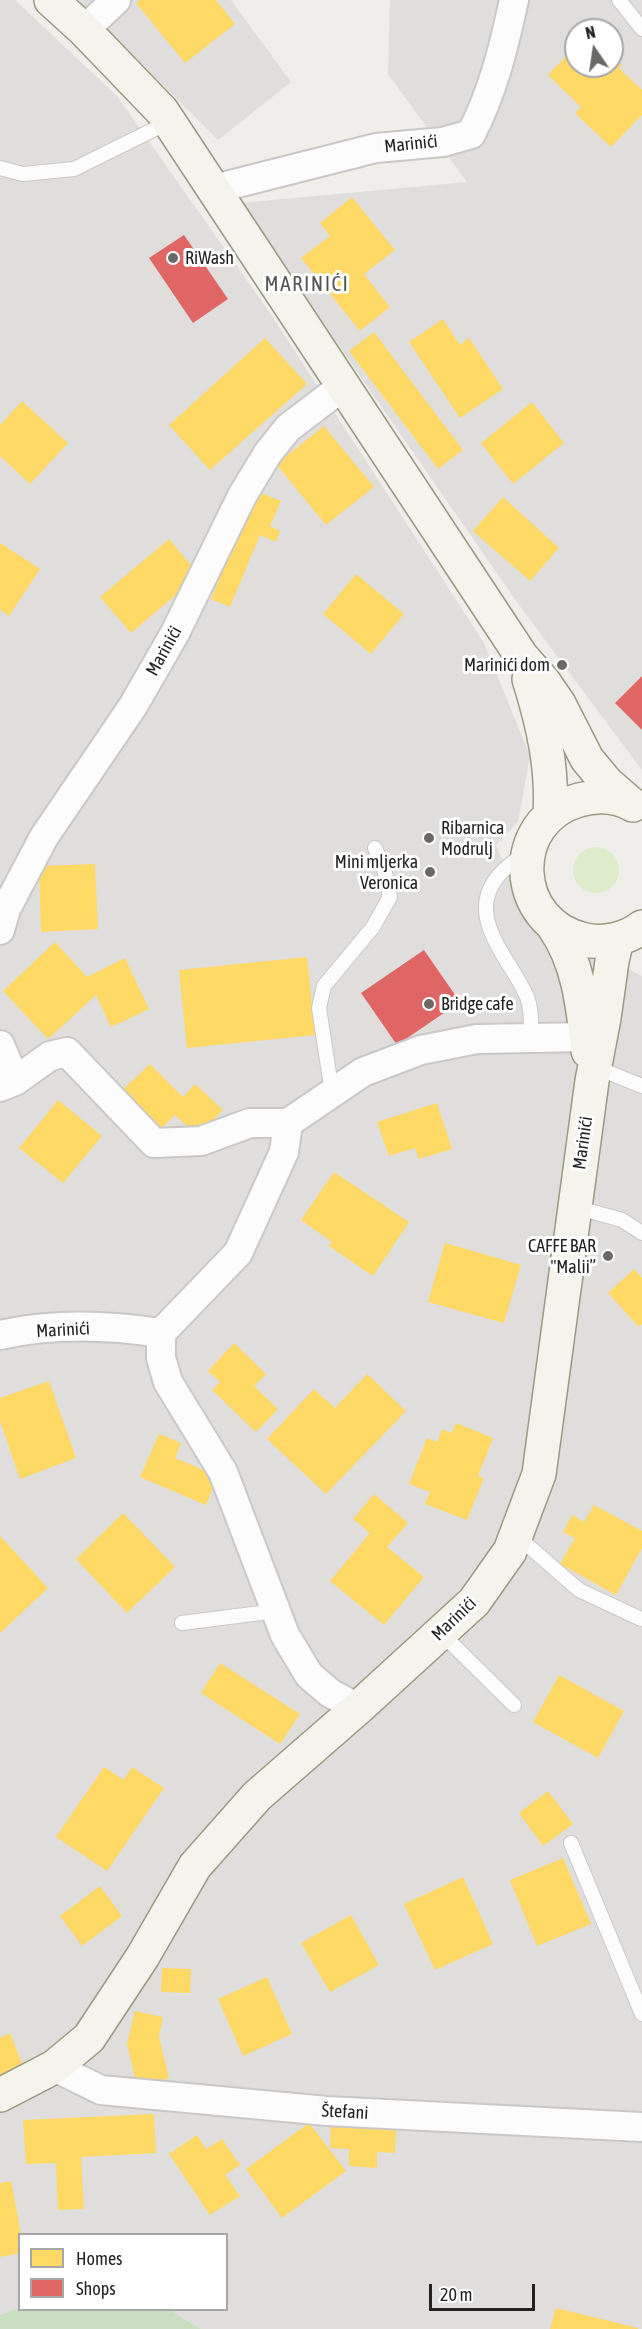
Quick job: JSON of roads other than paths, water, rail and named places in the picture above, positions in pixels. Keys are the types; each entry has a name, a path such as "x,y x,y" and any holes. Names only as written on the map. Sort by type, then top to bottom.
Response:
{"street":[{"name":"Marinići","path":"51,0 84,30 162,111 522,657 544,682 559,704 587,759 607,783 636,807"},
{"path":"84,30 116,0"},
{"name":"Marinići","path":"214,189 376,148 443,142 471,134 483,112 505,45 514,0"},
{"name":"Marinići","path":"0,930 6,909 44,837 133,706 175,633 242,496 268,453 288,428 343,386"},
{"name":"Marinići","path":"522,657 540,714 548,756 552,789 550,815"},
{"name":"Marinići","path":"591,1062 573,964 566,944 539,912 530,893 526,872 528,850 536,831 550,815 568,803 588,797 610,797 636,807"},
{"name":"Marinići","path":"554,927 574,937 596,942 635,931"},
{"name":"Marinići","path":"358,1708 474,1602 510,1551 539,1474 575,1207 591,1062 604,1018 612,961 635,931"},
{"path":"0,1045 8,1084 50,1056 67,1052 154,1143 201,1141 250,1123 288,1123 363,1072 421,1050 477,1039 531,1039 591,1062"},
{"path":"0,2095 54,2067 89,2038 143,1956 195,1866 257,1796 358,1708 330,1693 309,1675 285,1635 223,1472 168,1382 161,1358 161,1333 238,1253 284,1152 288,1123"},
{"name":"Marinići","path":"0,1335 58,1328 126,1328 161,1333"},
{"name":"Štefani","path":"54,2067 101,2090 327,2112 642,2127"}],"lane":[{"path":"619,0 642,29"},
{"path":"0,168 22,174 74,169 169,122"},
{"path":"332,1093 319,1008 324,986 373,927 390,897 384,868 375,848"},
{"path":"528,850 500,873 491,886 486,908 491,937 527,998 531,1016 531,1039"},
{"path":"591,1062 642,1086"},
{"path":"575,1207 622,1220 642,1233"},
{"path":"516,1535 579,1590 641,1619"},
{"path":"182,1623 276,1611"},
{"path":"440,1632 514,1705"},
{"path":"571,1843 642,2014"}],"place":[{"name":"RiWash","path":"173,258"},
{"name":"Marinići dom","path":"562,665"},
{"name":"Ribarnica Modrulj","path":"429,838"},
{"name":"Mini mljerka Veronica","path":"430,872"},
{"name":"Bridge cafe","path":"429,1004"},
{"name":"CAFFE BAR \"Malii”","path":"608,1256"}],"district":[{"name":"MARINIĆI","path":"307,284"}]}
